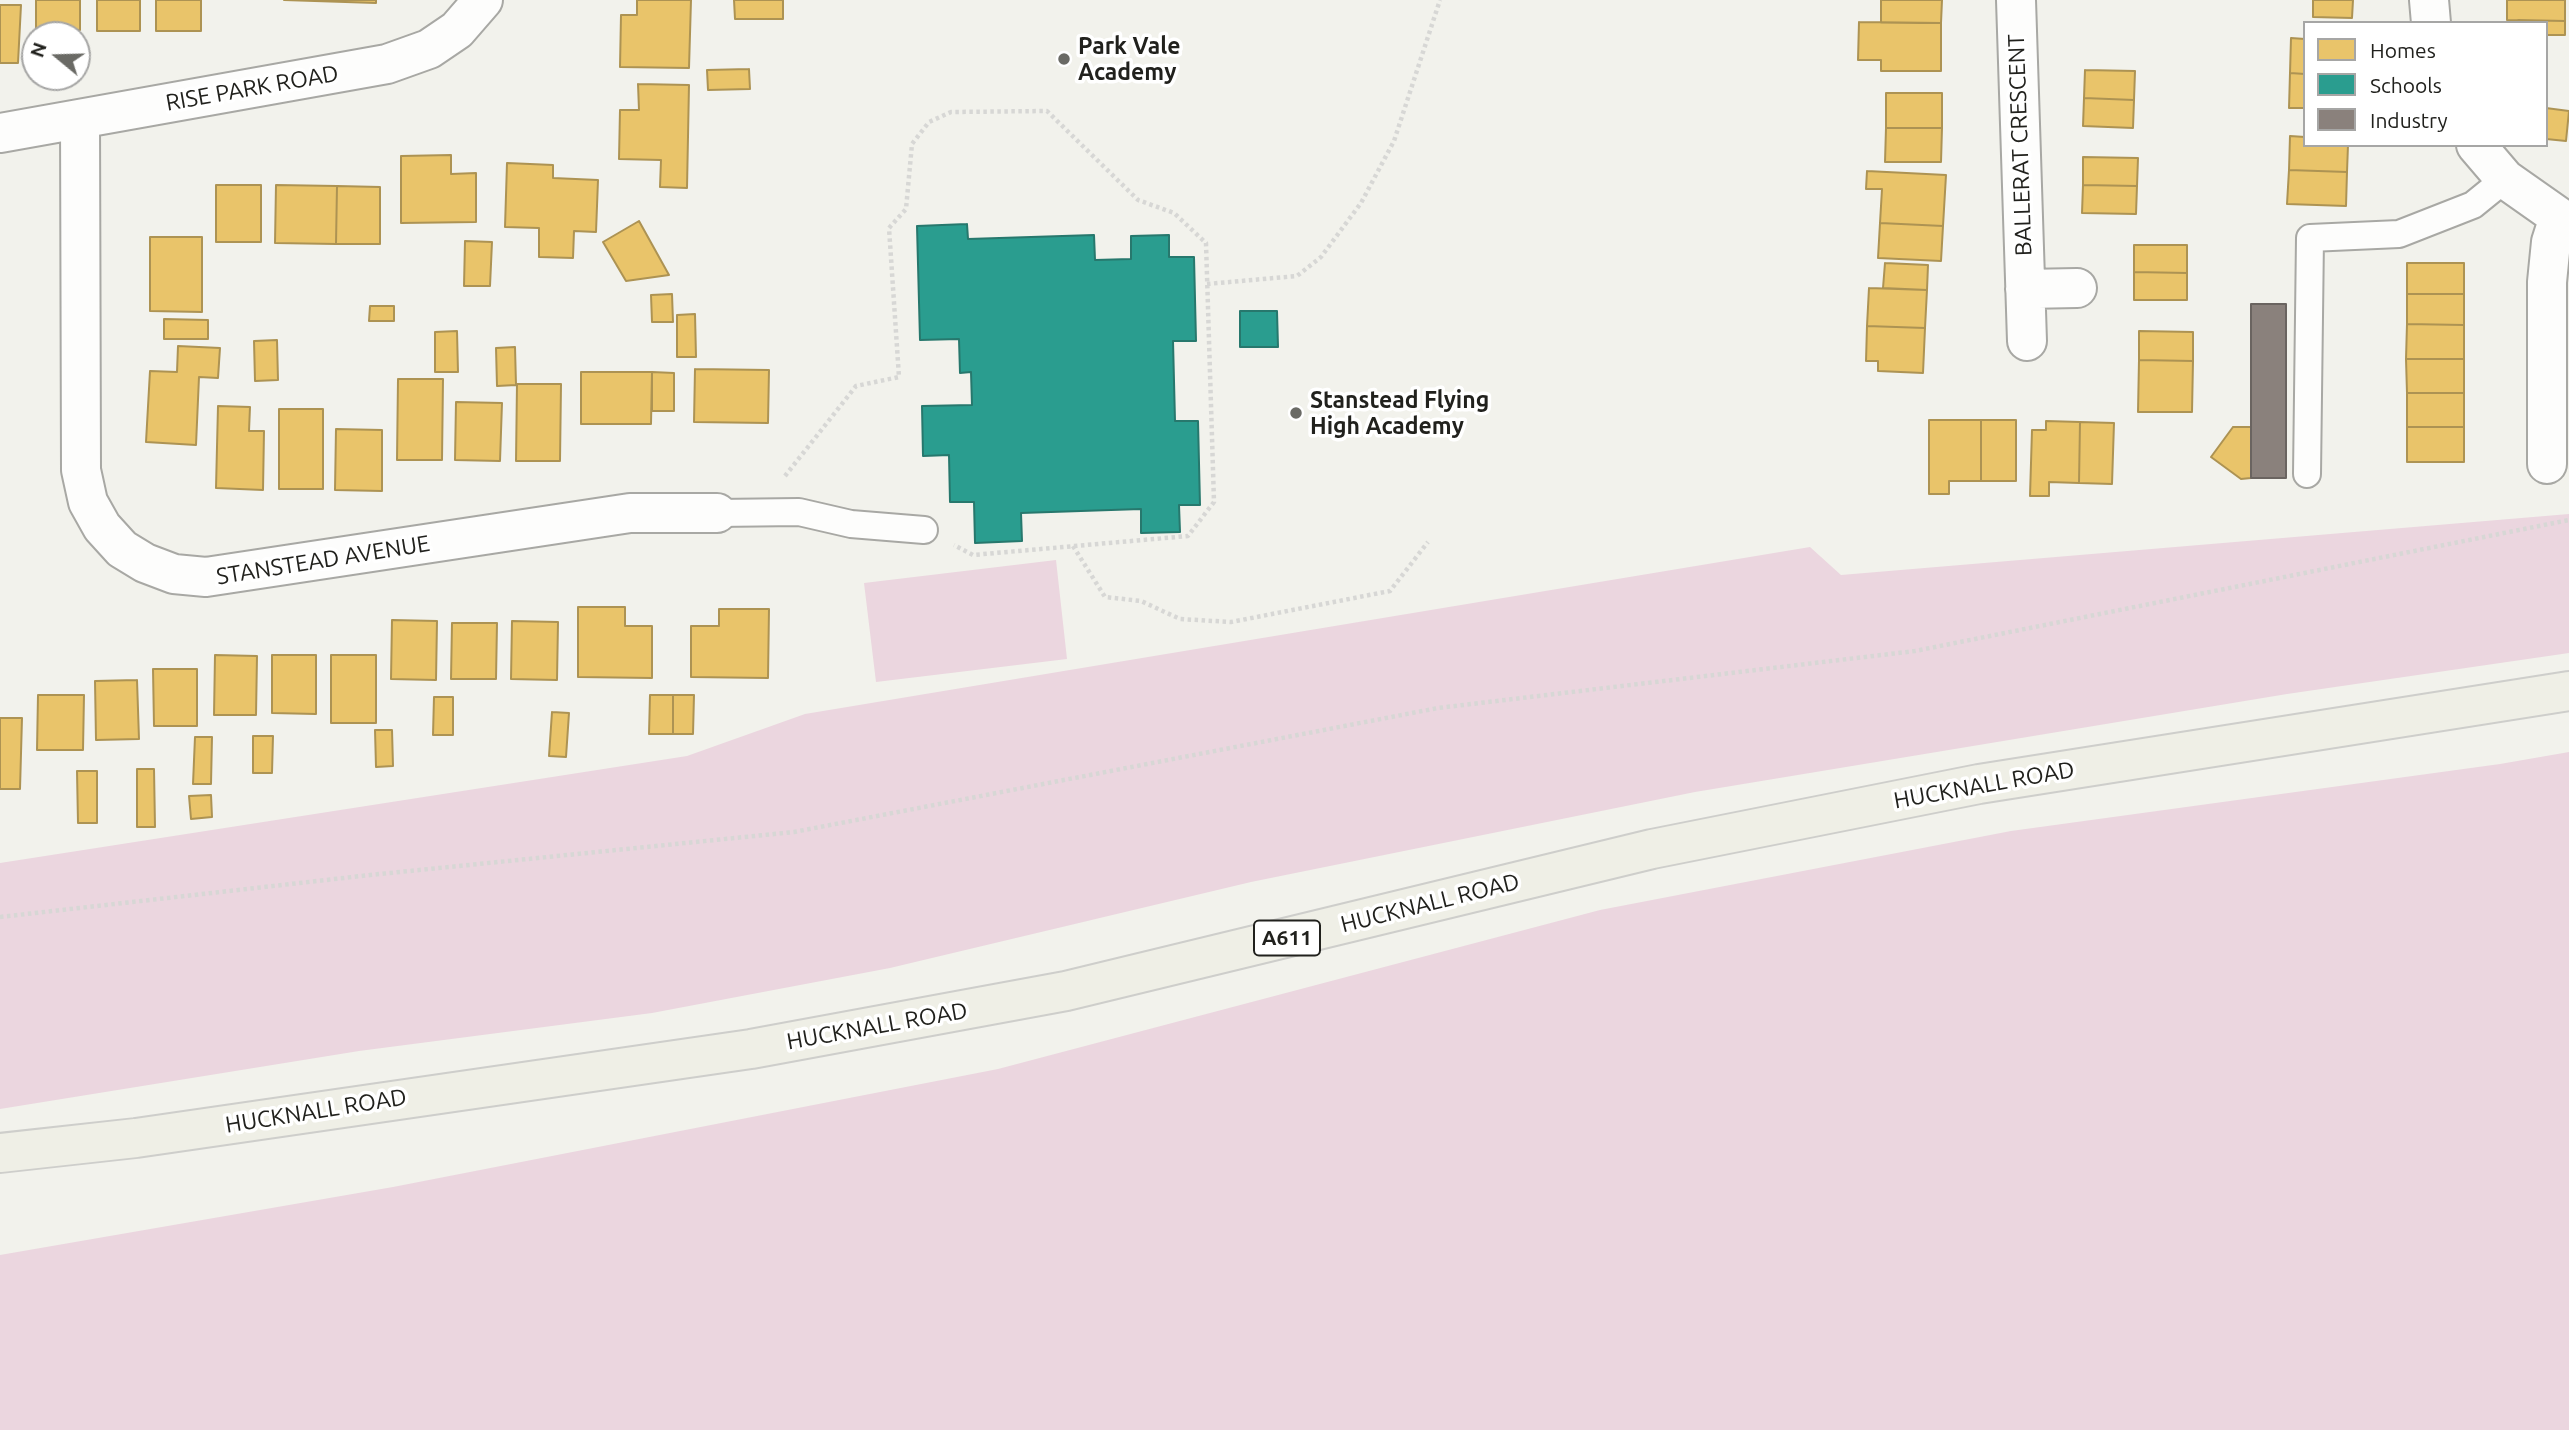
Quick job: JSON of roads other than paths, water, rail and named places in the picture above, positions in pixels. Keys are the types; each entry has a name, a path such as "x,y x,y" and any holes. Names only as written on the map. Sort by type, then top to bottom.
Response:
{"main road":[{"name":"HUCKNALL ROAD","path":"0,1153 136,1138 765,1046 1066,991 1652,849 1979,784 2569,691"}],"street":[{"name":"RISE PARK ROAD","path":"0,133 387,64 429,49 457,30 483,0"},
{"name":"BALLERAT CRESCENT","path":"2016,0 2027,341"},
{"path":"2429,0 2431,21"},
{"name":"STANSTEAD AVENUE","path":"80,119 81,470 88,502 102,527 122,549 174,574 206,578 630,513 718,513"},
{"path":"2478,147 2505,179 2564,219 2551,242 2547,282 2558,407 2547,464"},
{"name":"BALLERAT CRESCENT","path":"2025,289 2077,288"}],"lane":[{"path":"2307,474 2310,238 2399,234 2473,205 2505,179"},
{"path":"718,513 799,512 851,524 924,530"}],"place":[{"name":"Park Vale Academy","path":"1064,59"},
{"name":"Stanstead Flying High Academy","path":"1296,413"}]}
